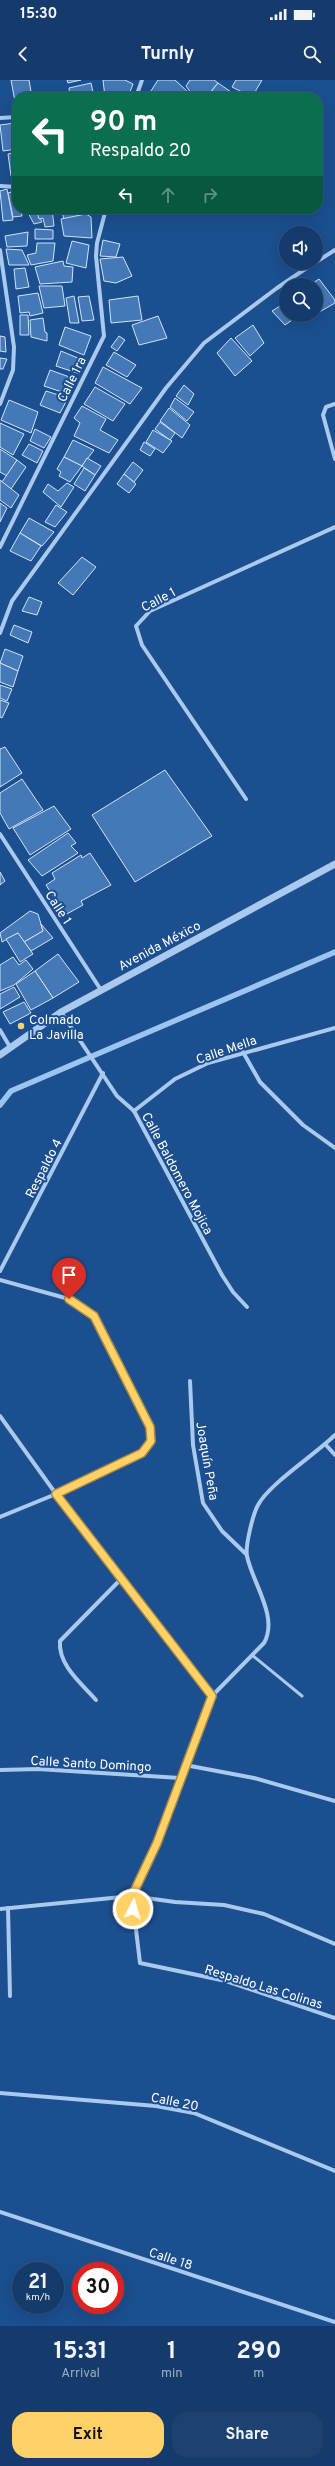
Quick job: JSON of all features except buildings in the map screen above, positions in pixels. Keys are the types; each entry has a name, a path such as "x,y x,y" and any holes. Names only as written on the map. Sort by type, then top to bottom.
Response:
{"street":[{"path":"138,92 142,80"},
{"path":"0,118 12,117"},
{"path":"0,186 12,187"},
{"name":"Calle 1ra","path":"0,547 104,336 96,256 97,243 105,214"},
{"path":"0,250 14,347 13,370 0,404"},
{"path":"323,257 335,250"},
{"path":"0,633 12,601 166,388 199,349 277,288 303,270"},
{"path":"335,404 326,407 323,415 335,459"},
{"name":"Calle 1","path":"246,799 142,645 136,626 150,611 335,527"},
{"name":"Calle 1","path":"0,834 101,990"},
{"name":"Avenida México","path":"0,1055 61,1012 335,864"},
{"name":"Calle Baldomero Mojica","path":"61,1012 117,1096 134,1111 222,1275 233,1292 247,1307"},
{"name":"Calle Mella","path":"134,1111 175,1079 208,1063 243,1052 335,1028"},
{"path":"0,1030 10,1047"},
{"path":"243,1052 260,1082 303,1125 335,1148"},
{"name":"Respaldo 4","path":"0,1271 103,1073"},
{"path":"0,1280 69,1299 94,1316 150,1427 151,1441 142,1453 56,1494 0,1517"},
{"name":"Joaquín Peña","path":"190,1381 193,1438 203,1503 222,1531 246,1554"},
{"path":"0,1416 56,1494 212,1696"},
{"path":"132,1896 145,1871 212,1696 264,1643 269,1629 266,1613 246,1554 253,1516 258,1504 270,1491 335,1435"},
{"path":"326,1444 335,1455"},
{"path":"96,1700 64,1663 60,1650 60,1642 122,1578"},
{"path":"185,1765 254,1778 335,1801"},
{"name":"Calle Santo Domingo","path":"0,1770 38,1769 180,1778"},
{"path":"0,1909 132,1896 175,1902 224,1905 264,1914 335,1944"},
{"name":"Respaldo Las Colinas","path":"132,1896 140,1963 226,1981 335,2018"},
{"path":"8,1908 10,1996"},
{"name":"Calle 20","path":"0,2094 156,2106 194,2113 335,2171"},
{"name":"Calle 18","path":"0,2212 335,2322"}],"lane":[{"path":"252,1655 302,1696"}],"waterway":[{"path":"0,1105 11,1091 335,952"}],"place":[{"name":"Colmado La Javilla","path":"21,1026"}],"route":[{"path":"69,1299 94,1316 150,1427 151,1441 142,1453 56,1494 212,1696 185,1765 163,1829 145,1871 132,1896 133,1909"}]}
